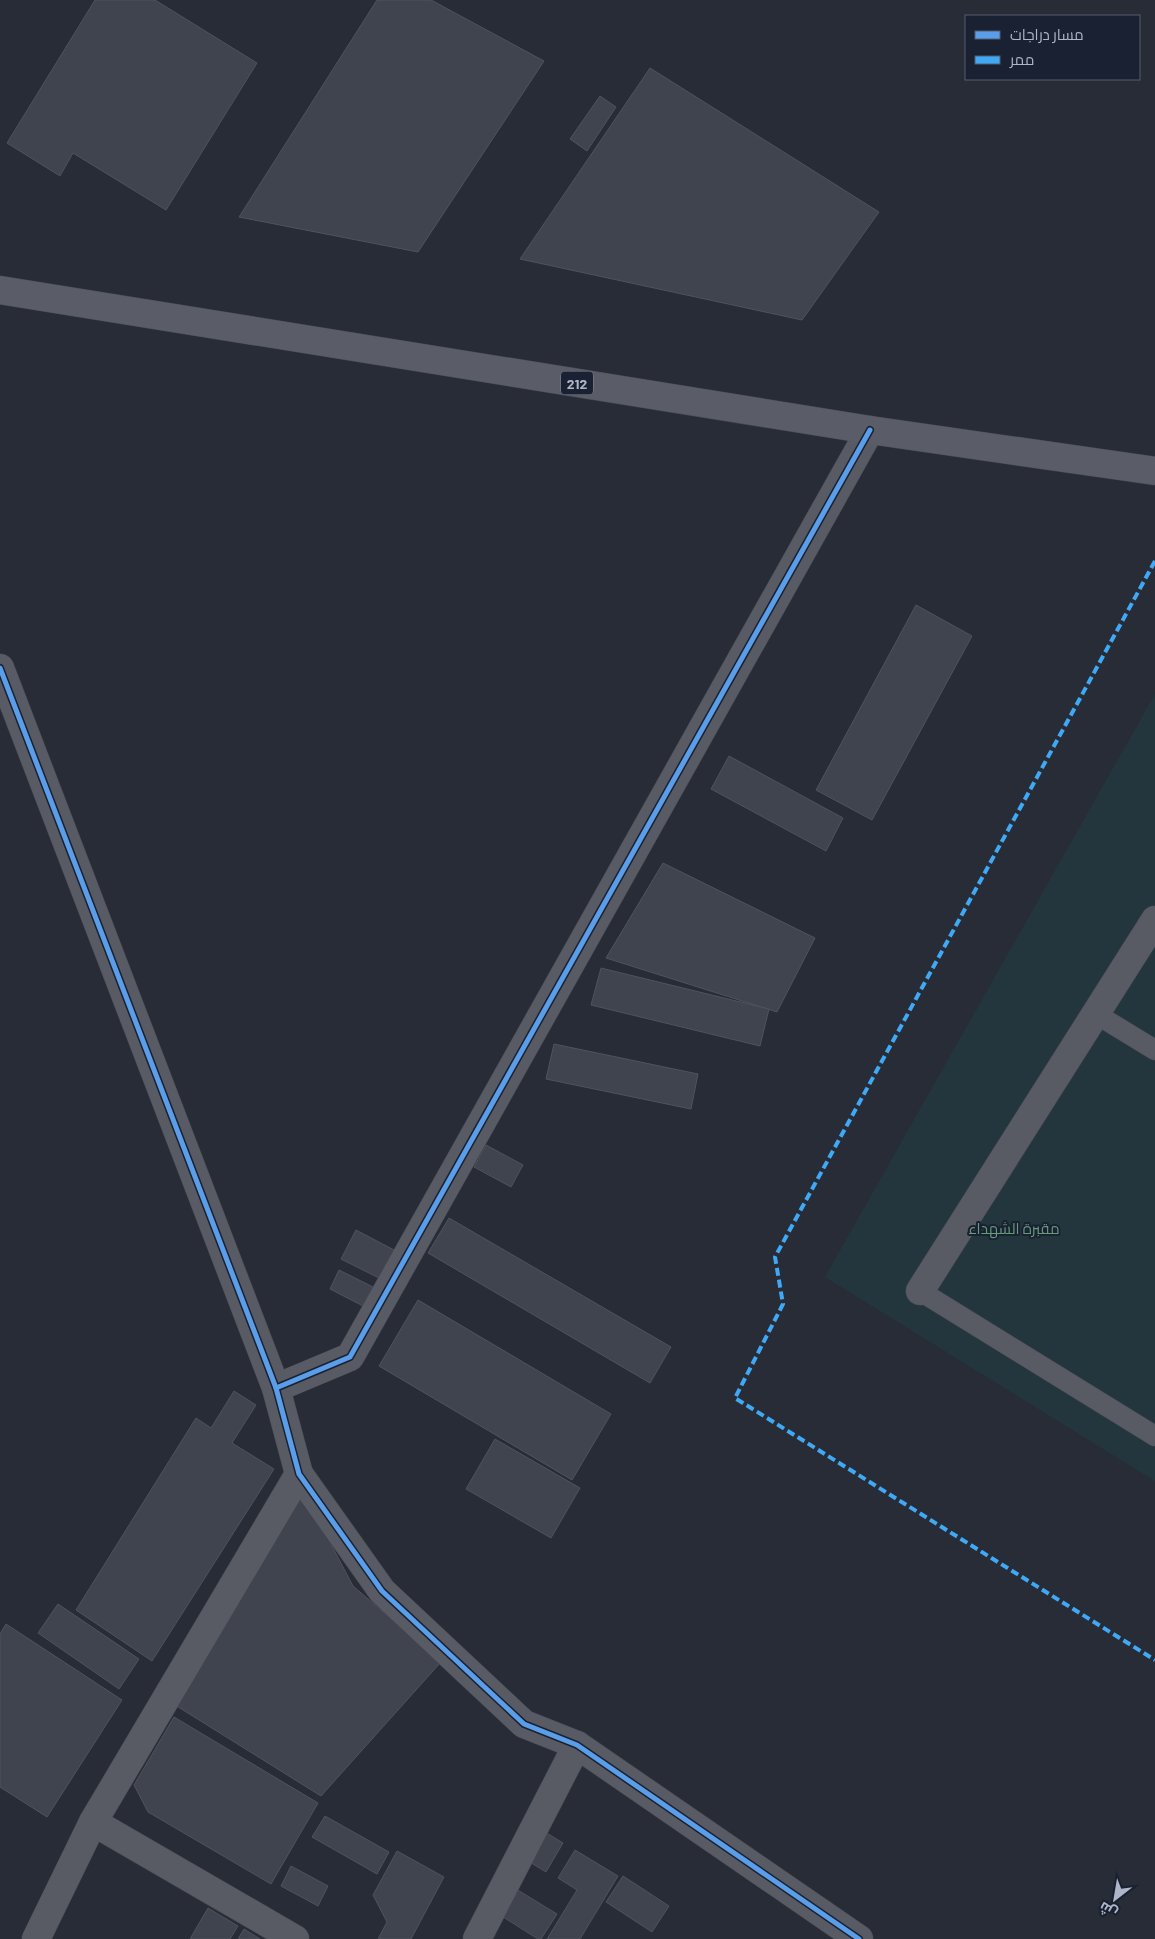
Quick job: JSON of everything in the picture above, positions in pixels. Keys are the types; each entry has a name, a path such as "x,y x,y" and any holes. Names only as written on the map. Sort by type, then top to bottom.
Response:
{"main road":[{"name":"212","path":"0,290 870,430 1155,470"}],"street":[{"path":"276,1388 350,1357 870,430"},
{"path":"0,668 276,1388 299,1474 382,1591 524,1724 577,1744 859,1939"},
{"path":"920,1291 1155,920"},
{"path":"36,1939 93,1822 299,1474"},
{"path":"477,1939 577,1744"},
{"path":"93,1822 295,1939"}],"lane":[{"path":"1096,1014 1155,1050"},
{"path":"920,1291 1155,1436"}],"green space":[{"name":"مقبرة الشهداء","path":"1155,694 1155,1481 825,1277"}],"building":[{"path":"95,0 155,0 257,63 166,210 73,153 60,176 7,143"},
{"path":"377,0 431,0 544,61 418,252 239,217"},
{"path":"650,68 879,212 802,320 520,259"},
{"path":"600,96 616,107 587,151 570,139"},
{"path":"916,605 972,636 872,820 816,790"},
{"path":"729,756 843,818 826,851 711,789"},
{"path":"663,863 815,938 777,1012 606,958"},
{"path":"601,968 769,1009 760,1046 591,1005"},
{"path":"554,1044 698,1074 691,1109 546,1079"},
{"path":"486,1145 523,1165 511,1187 474,1167"},
{"path":"449,1218 671,1347 650,1383 428,1253"},
{"path":"356,1230 394,1250 379,1278 341,1259"},
{"path":"339,1270 373,1287 363,1306 330,1289"},
{"path":"418,1300 611,1414 572,1480 379,1366"},
{"path":"234,1391 256,1405 232,1443 274,1469 152,1661 76,1610 196,1418 211,1428"},
{"path":"495,1439 580,1488 551,1538 466,1489"},
{"path":"303,1491 353,1586 441,1662 321,1796 175,1705"},
{"path":"58,1604 139,1659 119,1689 38,1633"},
{"path":"6,1624 122,1700 47,1817 0,1787 0,1634"},
{"path":"174,1717 318,1803 271,1884 148,1812 134,1785"},
{"path":"325,1816 389,1852 377,1874 312,1837"},
{"path":"545,1832 563,1843 546,1872 528,1861"},
{"path":"575,1850 618,1876 580,1939 547,1939 577,1890 558,1878"},
{"path":"397,1851 444,1877 411,1939 378,1939 387,1922 373,1895"},
{"path":"291,1866 328,1886 318,1906 281,1886"},
{"path":"623,1876 669,1906 652,1932 606,1902"},
{"path":"516,1889 557,1914 541,1939 538,1939 500,1915"},
{"path":"208,1908 238,1926 230,1939 190,1939"},
{"path":"244,1929 260,1939 238,1939"}],"marked path":[{"path":"1155,561 775,1257 783,1304 735,1398 1155,1660"}],"cycle path":[{"path":"276,1388 350,1357 870,430"},
{"path":"0,668 276,1388 299,1474 382,1591 524,1724 577,1745 859,1939"}]}
